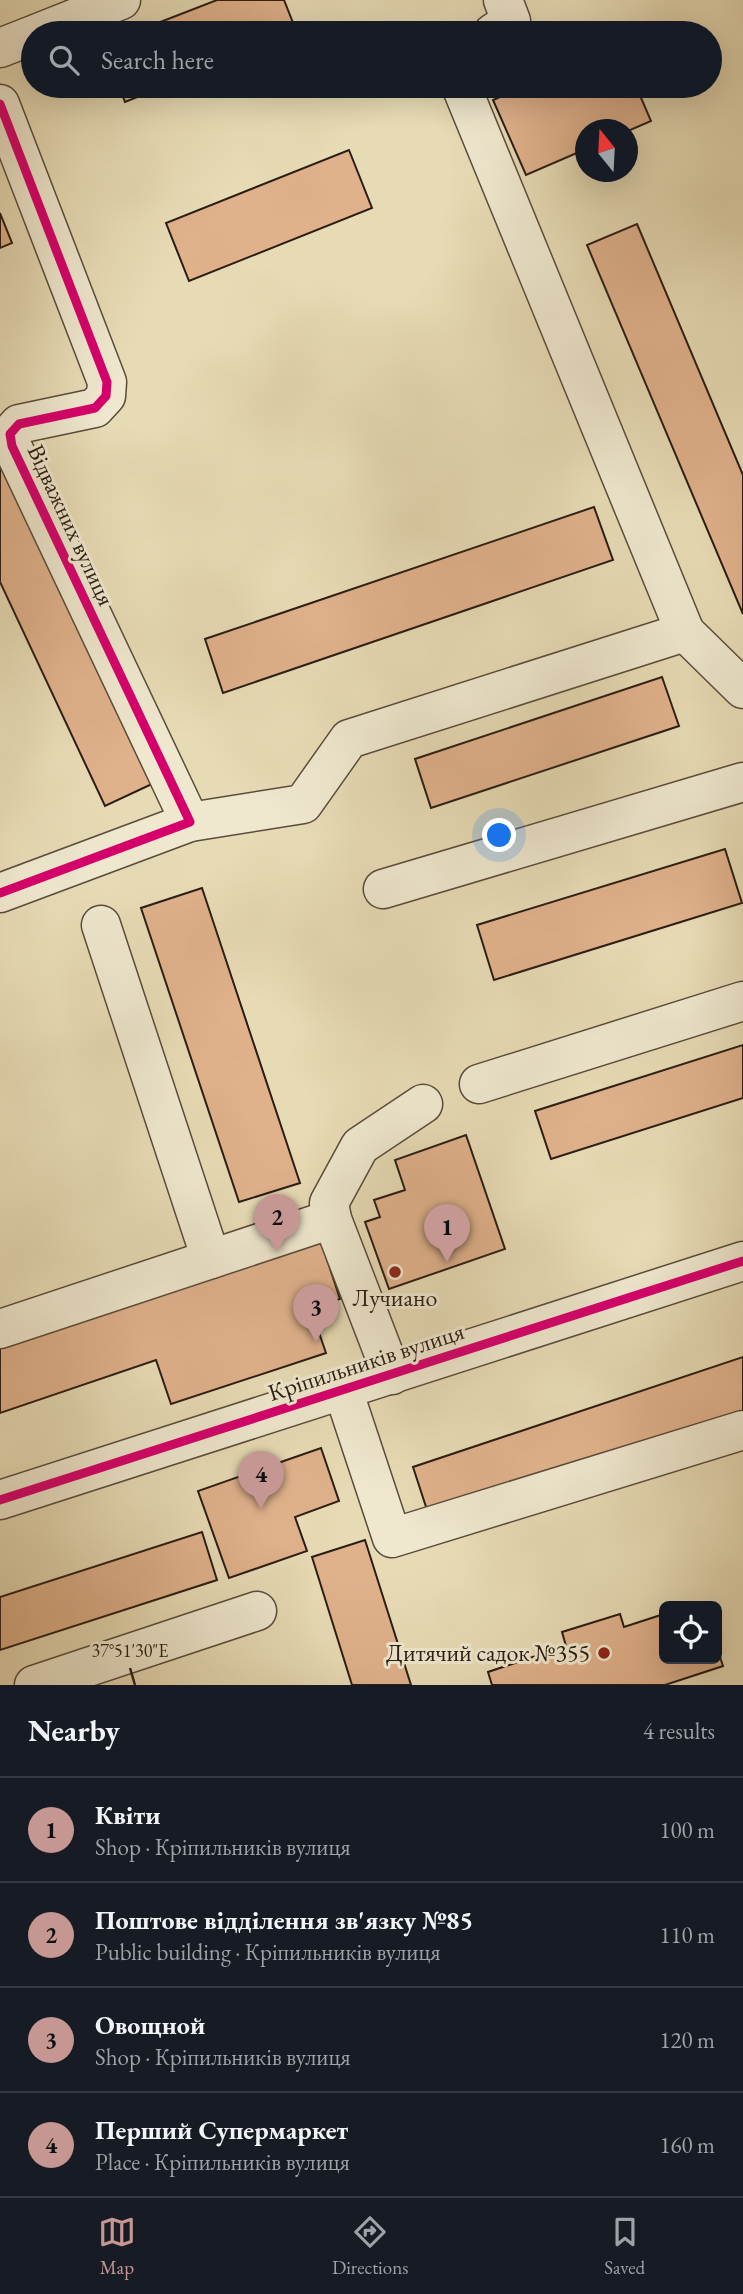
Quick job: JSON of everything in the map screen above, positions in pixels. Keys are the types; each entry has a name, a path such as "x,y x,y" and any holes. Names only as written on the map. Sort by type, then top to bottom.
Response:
{"street":[{"path":"68,21 121,0"},
{"path":"503,0 511,21"},
{"path":"0,48 21,40"},
{"path":"466,98 685,632 743,689"},
{"name":"Відважних вулиця","path":"0,104 107,382 106,396 95,408 19,424 10,433 12,446 190,822"},
{"path":"0,893 190,822 303,804 349,739 685,632"},
{"path":"383,889 743,782"},
{"path":"101,925 211,1259"},
{"path":"480,1084 743,1001"},
{"path":"392,1375 332,1219 329,1203 360,1146 423,1104"},
{"path":"0,1329 332,1219"},
{"name":"Кріпильників вулиця","path":"0,1500 743,1261"},
{"path":"343,1390 392,1538 743,1430"},
{"path":"34,1685 257,1611"}],"building":[{"path":"217,0 284,0 292,21 163,21"},
{"path":"641,98 651,121 638,127 638,119 575,119 575,154 526,175 493,100"},
{"path":"349,150 372,208 189,281 166,223"},
{"path":"0,213 12,243 0,248"},
{"path":"637,224 743,475 743,614 587,245"},
{"path":"0,461 152,784 105,806 0,582"},
{"path":"594,507 613,560 223,693 205,639"},
{"path":"662,677 679,726 431,808 415,759"},
{"path":"725,849 742,903 494,980 477,925"},
{"path":"202,888 300,1183 239,1202 141,908"},
{"path":"743,1045 743,1098 551,1159 535,1111"},
{"path":"466,1135 505,1249 389,1289 365,1222 380,1217 374,1200 405,1190 395,1160"},
{"path":"320,1238 340,1299 311,1309 326,1353 171,1404 156,1360 0,1413 0,1345"},
{"path":"743,1357 743,1412 429,1516 413,1467"},
{"path":"321,1448 339,1501 295,1517 307,1551 229,1578 198,1491"},
{"path":"202,1532 217,1580 0,1650 0,1597"},
{"path":"365,1540 411,1685 352,1685 312,1557"},
{"name":"Дитячий садок №355","path":"620,1614 624,1627 659,1616 659,1664 722,1663 723,1666 665,1685 492,1685 488,1672 566,1646 562,1632"}],"cycle path":[{"path":"0,104 107,382 106,396 95,408 19,424 10,434 12,446 190,822 0,893"},
{"path":"0,1500 743,1261"}],"place":[{"name":"Поштове відділення зв'язку №85","path":"277,1252"},
{"name":"Квіти","path":"447,1262"},
{"name":"Лучиано","path":"395,1272"},
{"name":"Овощной","path":"316,1342"},
{"name":"Перший Супермаркет","path":"261,1509"},
{"name":"Дитячий садок №355","path":"604,1653"}]}
